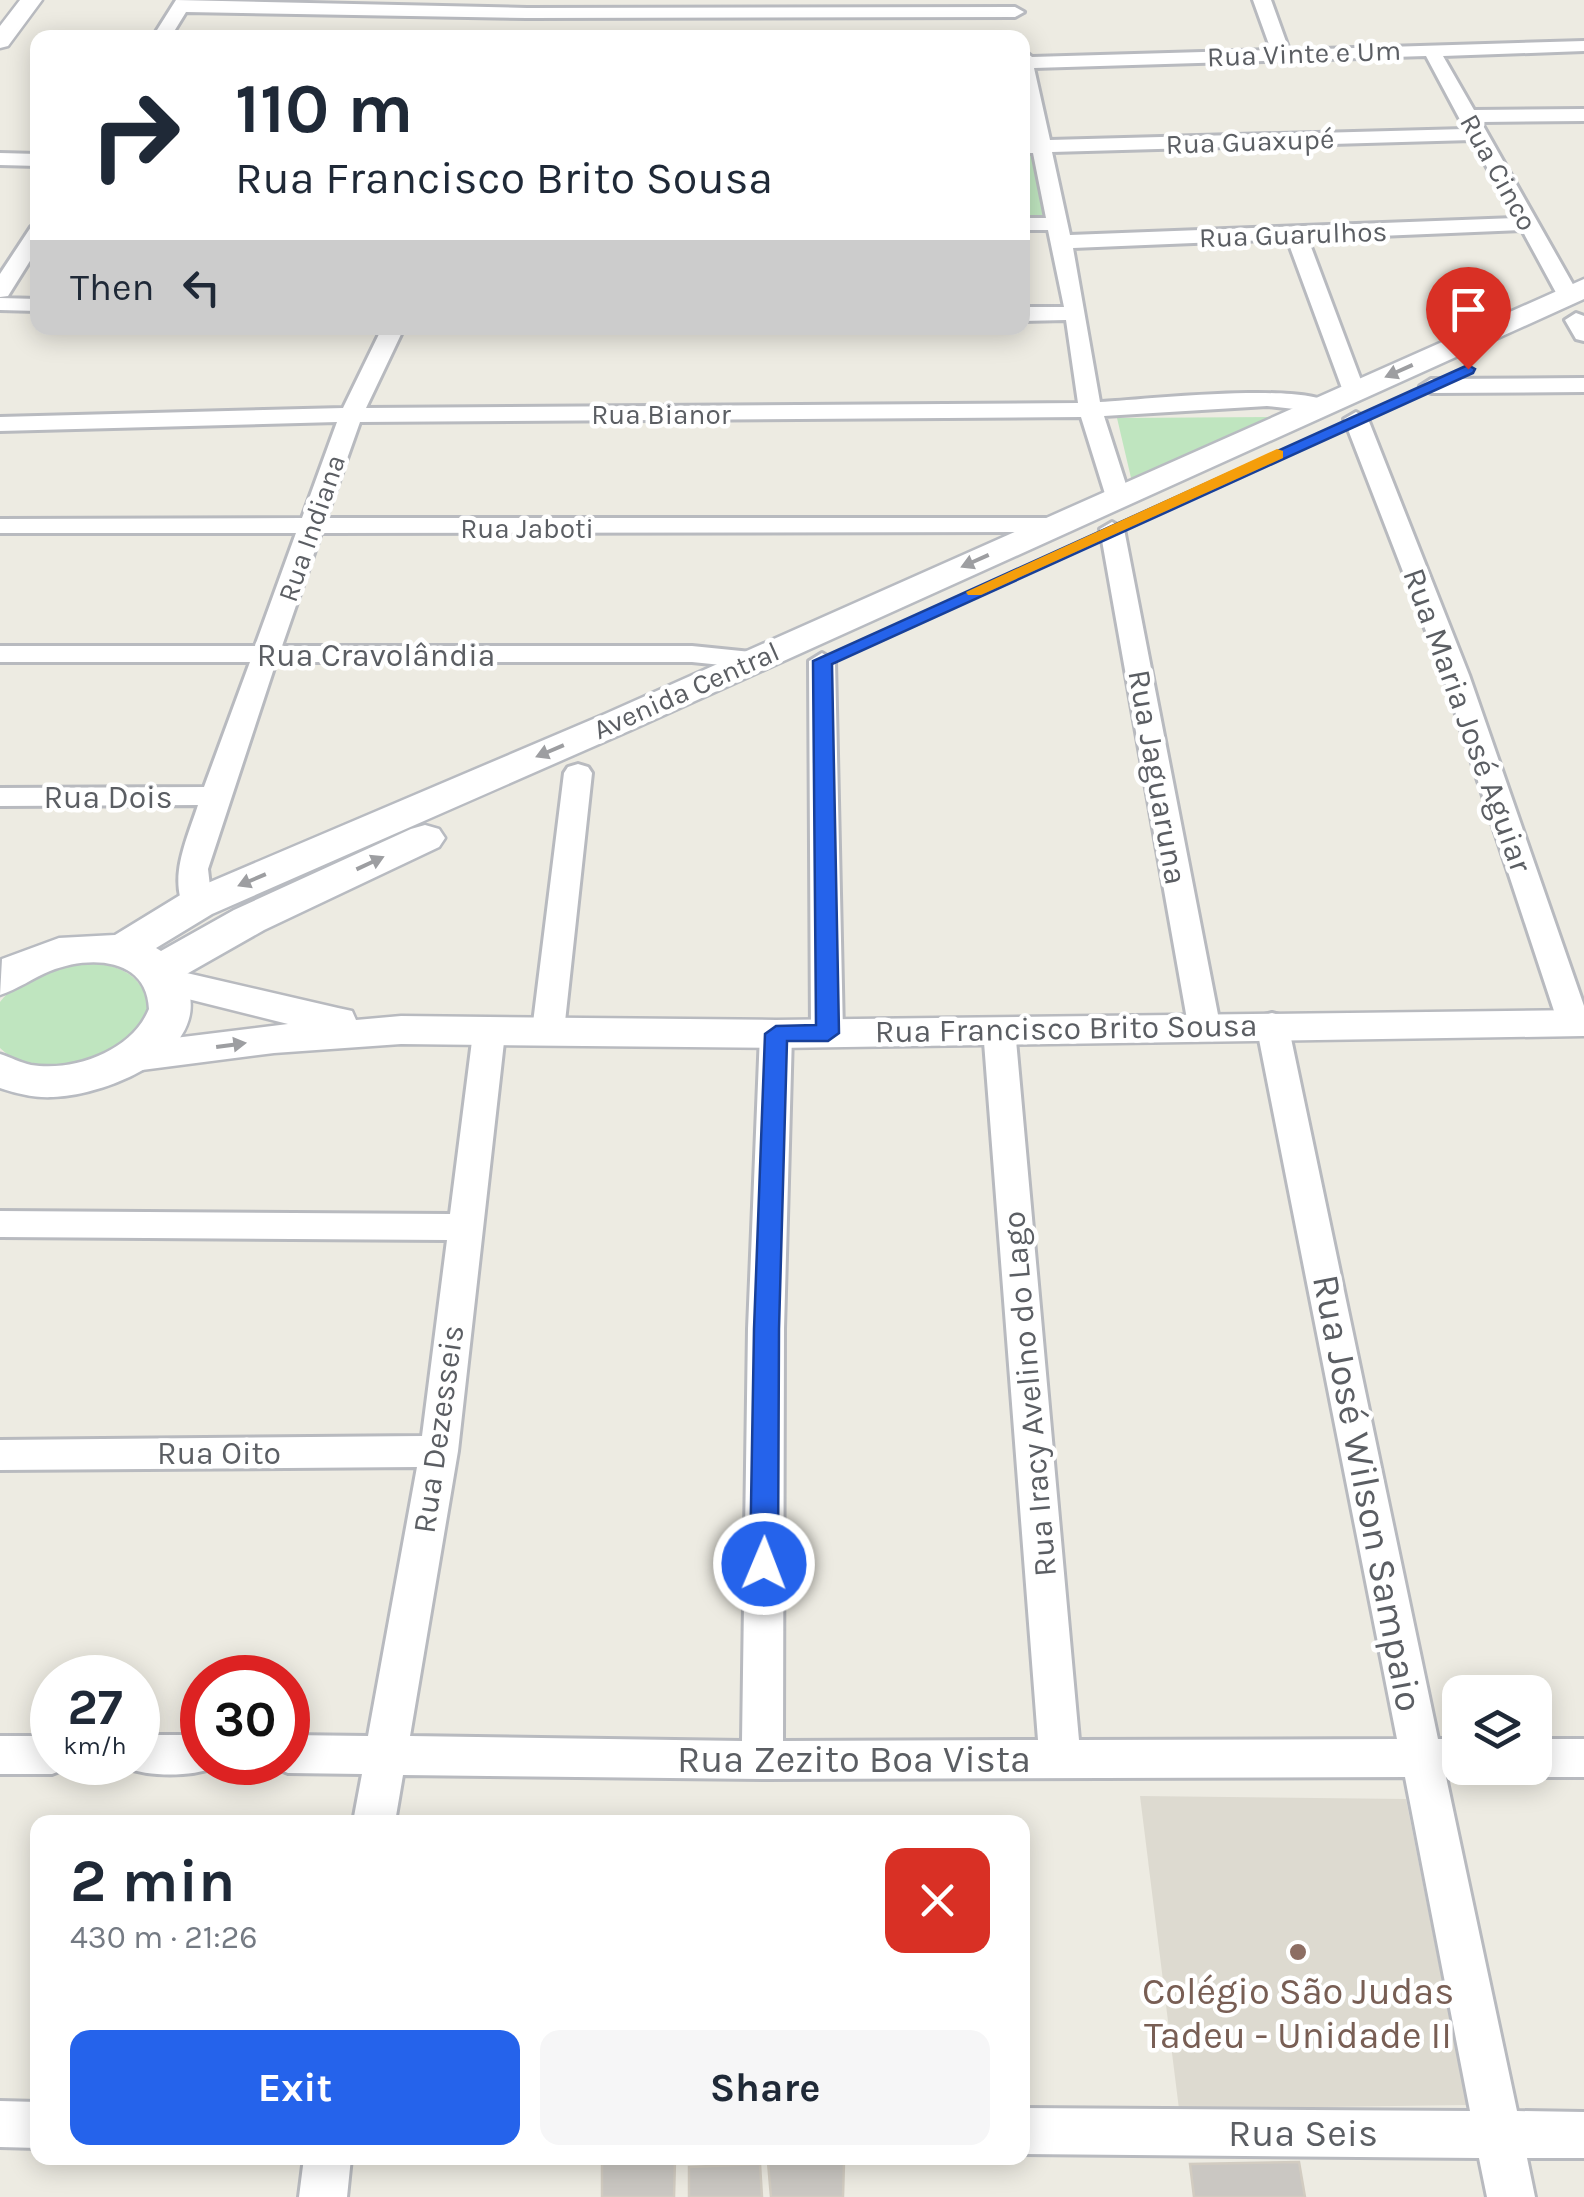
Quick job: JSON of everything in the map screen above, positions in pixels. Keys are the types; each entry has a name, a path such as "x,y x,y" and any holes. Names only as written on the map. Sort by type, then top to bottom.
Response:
{"main road":[{"name":"Avenida Central","path":"1344,405 1432,386 1579,311"},
{"name":"Avenida Central","path":"120,951 196,904 822,661 1115,513 1344,405 1579,311"},
{"name":"Avenida Central","path":"162,976 249,920 578,772 631,732 751,660 1054,525 1115,513"},
{"path":"4,974 66,950 120,951 139,958 162,976 170,999 167,1019 154,1039 134,1057 103,1073 68,1081 11,1083"}],"street":[{"path":"0,41 5,11 31,0"},
{"path":"1262,0 1281,53"},
{"path":"165,30 182,4 1014,6"},
{"path":"520,30 531,7"},
{"name":"Rua Vinte e Um","path":"1030,67 1281,53 1584,46"},
{"name":"Rua Cinco","path":"1430,48 1579,311"},
{"name":"Rua Guaxupé","path":"1031,147 1473,125 1584,115"},
{"name":"Rua Jaguaruna","path":"1031,147 1076,313 1090,410 1115,513 1204,1025"},
{"path":"0,159 30,160"},
{"name":"Rua Guarulhos","path":"1030,226 1057,233 1296,235 1528,224"},
{"name":"Rua Maria José Aguiar","path":"1296,235 1320,308 1344,405 1456,675 1579,1023"},
{"path":"0,291 30,244"},
{"path":"0,304 30,306"},
{"path":"1030,314 1076,313"},
{"name":"Rua Indiana","path":"196,904 194,869 215,796 350,415 390,335"},
{"path":"1432,386 1584,384"},
{"name":"Rua Bianor","path":"0,424 350,415 1090,410 1267,399 1344,405"},
{"name":"Rua Jaboti","path":"0,526 1054,525"},
{"name":"Rua Cravolândia","path":"0,654 692,654 751,660"},
{"path":"822,661 828,1033"},
{"path":"548,1031 578,772"},
{"name":"Rua Dois","path":"0,797 215,796"},
{"path":"162,976 322,1019 402,1030"},
{"name":"Rua Francisco Brito Sousa","path":"402,1030 776,1034 1272,1024 1579,1023"},
{"name":"Rua José Wilson Sampaio","path":"1272,1024 1441,1758 1512,2197"},
{"name":"Rua Iracy Avelino do Lago","path":"999,1029 1060,1759"},
{"path":"134,1057 274,1039 402,1030"},
{"name":"Rua Dezesseis","path":"375,1815 439,1451 489,1033"},
{"path":"762,1760 766,1329 776,1034"},
{"path":"0,1224 466,1227"},
{"name":"Rua Oito","path":"0,1455 439,1451"},
{"path":"0,1755 30,1754"},
{"name":"Rua Zezito Boa Vista","path":"310,1754 762,1760 1441,1758"},
{"path":"1552,1758 1584,1758"},
{"path":"0,2124 30,2124"},
{"name":"Rua Seis","path":"1030,2131 1584,2135"},
{"path":"323,2197 327,2165"}],"shaded area":[{"name":"Colégio São Judas Tadeu - Unidade II","path":"1140,1796 1406,1799 1467,2105 1179,2109"}],"green space":[{"path":"1030,152 1033,152 1045,218 1030,218"},
{"path":"1280,417 1132,482 1117,418"},
{"path":"78,962 114,967 133,977 148,1008 138,1027 104,1055 61,1067 18,1060 0,1048 0,1002 8,993 45,971"}],"building":[{"path":"1299,2162 1305,2197 1194,2197 1190,2164"},
{"path":"602,2165 675,2165 674,2197 602,2197"},
{"path":"760,2165 762,2197 689,2197 689,2167"},
{"path":"768,2165 844,2165 843,2197 771,2197"}],"slow traffic":[{"path":"975,592 1277,454"}],"place":[{"name":"Colégio São Judas Tadeu - Unidade II","path":"1298,1952"}],"route":[{"path":"764,1564 766,1329 776,1034 828,1033 822,661 1468,369"}]}
